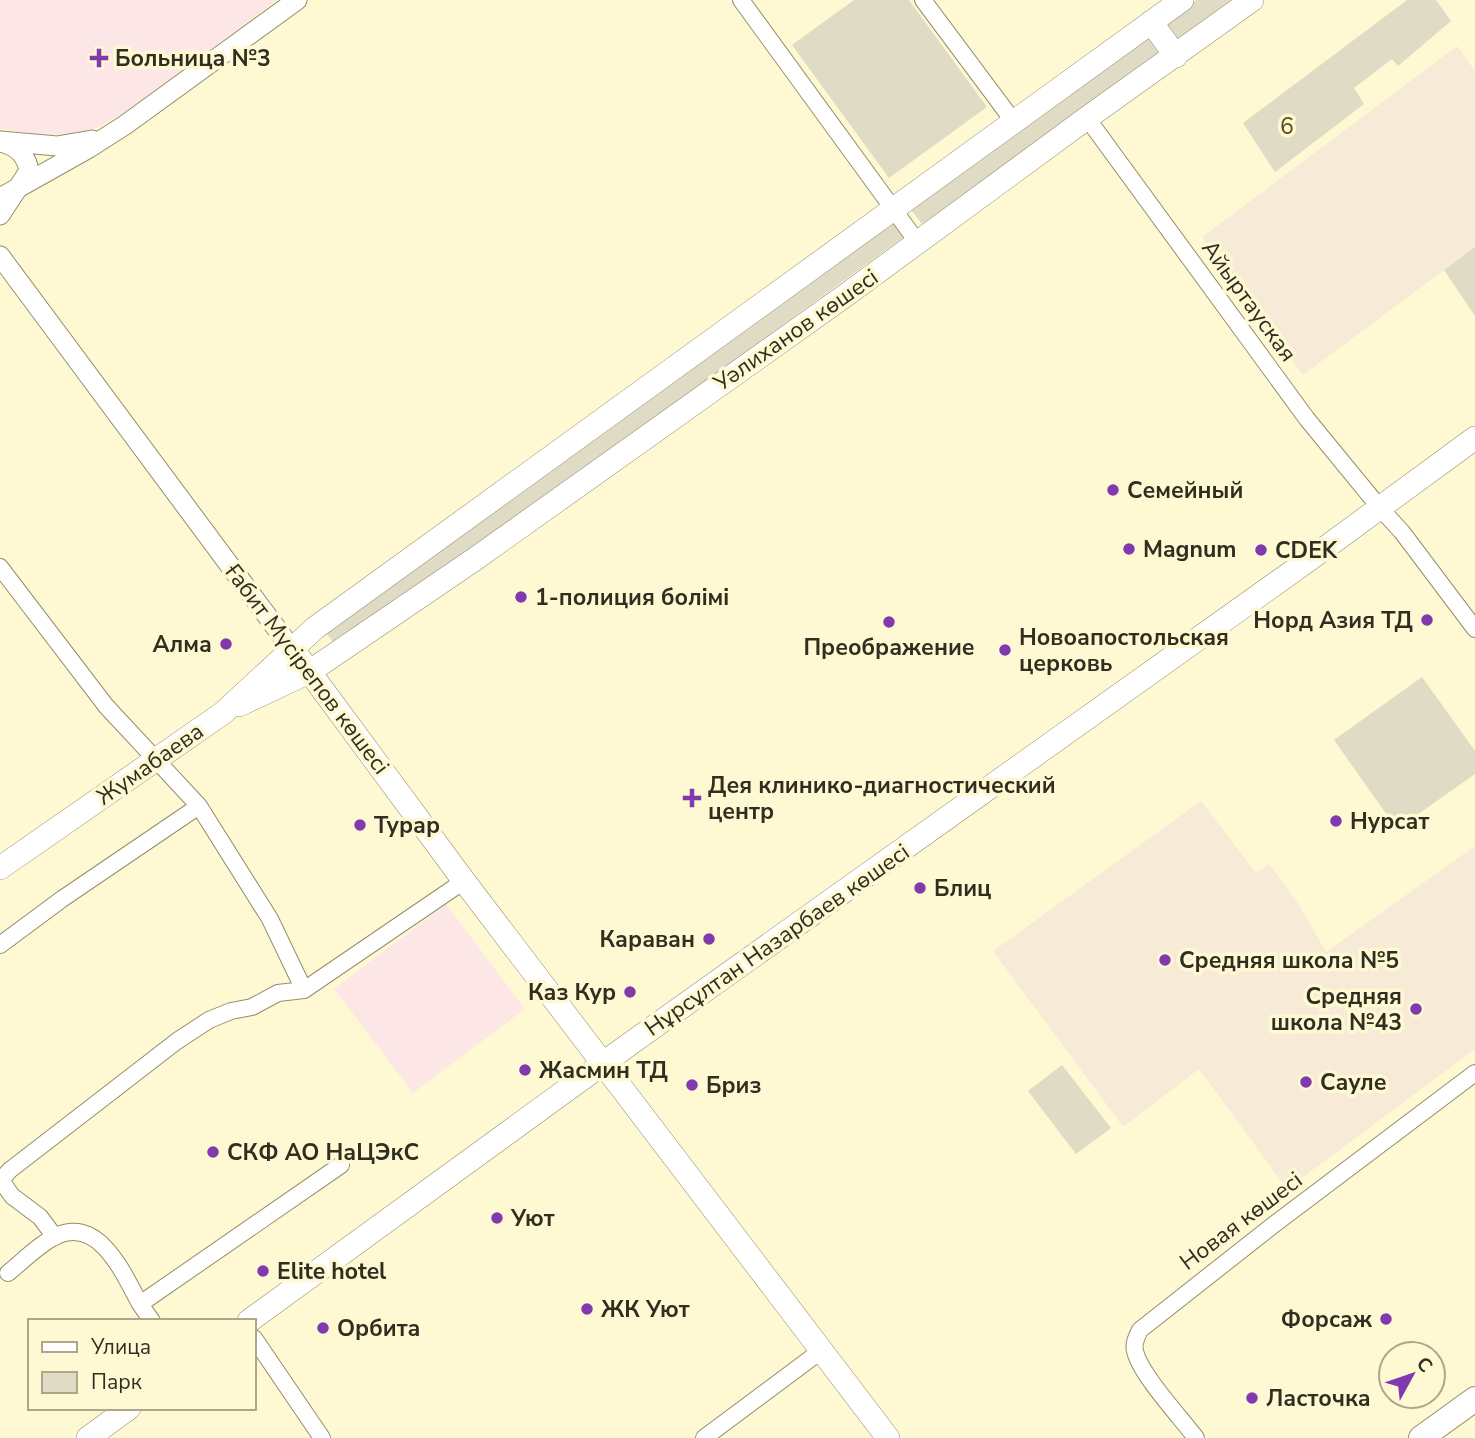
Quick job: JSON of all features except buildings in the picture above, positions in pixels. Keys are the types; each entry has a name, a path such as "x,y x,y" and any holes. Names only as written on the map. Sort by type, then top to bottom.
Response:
{"main road":[{"name":"Уәлиханов көшесі","path":"292,648 315,628 1182,0"},
{"name":"Уәлиханов көшесі","path":"309,672 475,559 918,243 1252,0"},
{"path":"1151,22 1175,56"},
{"name":"Нұрсұлтан Назарбаев көшесі","path":"252,1319 1475,438"},
{"name":"Ғабит Мүсірепов көшесі","path":"292,648 464,881 821,1350"},
{"name":"Жумабаева","path":"0,868 223,713 292,648"},
{"path":"223,713 309,672"},
{"path":"821,1350 888,1438"},
{"path":"1421,1438 1475,1399"},
{"path":"88,1438 126,1410"}],"street":[{"path":"8,193 125,125 297,0"},
{"path":"741,0 918,243"},
{"path":"923,0 1014,122"},
{"name":"Айыртауская","path":"1087,118 1307,419 1402,532 1475,629"},
{"path":"0,142 41,146 72,145 99,138 125,125"},
{"path":"0,142 18,150 28,164 27,176 8,193 0,215"},
{"name":"Ғабит Мүсірепов көшесі","path":"0,256 292,648"},
{"path":"0,567 106,706 199,806 270,919 304,990"},
{"path":"0,945 62,899 199,806"},
{"path":"55,1237 40,1217 12,1196 1,1179 19,1162 177,1041 209,1020 231,1011 252,1007 278,993 304,990 464,881"},
{"name":"Новая көшесі","path":"1196,1438 1148,1375 1137,1356 1134,1345 1140,1330 1272,1226 1475,1073"},
{"path":"140,1304 341,1165"},
{"path":"8,1273 55,1237 65,1234 84,1235 106,1247 151,1319"},
{"path":"256,1341 321,1438"},
{"path":"704,1438 821,1350"}],"shaded area":[{"name":"Больница №3","path":"0,0 277,0 119,116 94,129 72,135 0,129"},
{"path":"1457,46 1475,71 1475,247 1303,375 1202,237"},
{"path":"1201,801 1256,873 1269,864 1299,905 1326,952 1475,846 1475,1049 1287,1189 1199,1069 1123,1127 993,951"},
{"path":"446,904 525,1009 413,1093 334,989"}],"green space":[{"path":"854,0 909,0 987,107 889,178 792,45"},
{"path":"1196,0 1232,0 922,224 909,207"},
{"name":"6","path":"1407,0 1436,0 1451,21 1398,66 1392,59 1354,88 1364,104 1275,172 1243,123"},
{"path":"892,220 904,237 337,647 324,630"},
{"path":"1475,247 1475,316 1444,270"},
{"path":"1422,677 1475,751 1475,774 1397,829 1334,740"},
{"path":"1062,1065 1111,1128 1076,1154 1028,1091"}],"place":[{"name":"Больница №3","path":"99,58"},
{"name":"Семейный","path":"1113,490"},
{"name":"Magnum","path":"1129,549"},
{"name":"CDEK","path":"1261,550"},
{"name":"1-полиция болiмi","path":"521,597"},
{"name":"Норд Азия ТД","path":"1427,620"},
{"name":"Преображение","path":"889,622"},
{"name":"Алма","path":"226,644"},
{"name":"Новоапостольская церковь","path":"1005,650"},
{"name":"Дея клинико-диагностический центр","path":"692,798"},
{"name":"Нурсат","path":"1336,821"},
{"name":"Турар","path":"360,825"},
{"name":"Блиц","path":"920,888"},
{"name":"Караван","path":"709,939"},
{"name":"Средняя школа №5","path":"1165,960"},
{"name":"Каз Кур","path":"630,992"},
{"name":"Средняя школа №43","path":"1416,1009"},
{"name":"Жасмин ТД","path":"525,1070"},
{"name":"Сауле","path":"1306,1082"},
{"name":"Бриз","path":"692,1085"},
{"name":"СКФ АО НаЦЭкС","path":"213,1152"},
{"name":"Уют","path":"497,1218"},
{"name":"Elite hotel","path":"263,1271"},
{"name":"ЖК Уют","path":"587,1309"},
{"name":"Форсаж","path":"1386,1319"},
{"name":"Орбита","path":"323,1328"},
{"name":"Ласточка","path":"1252,1398"}]}
